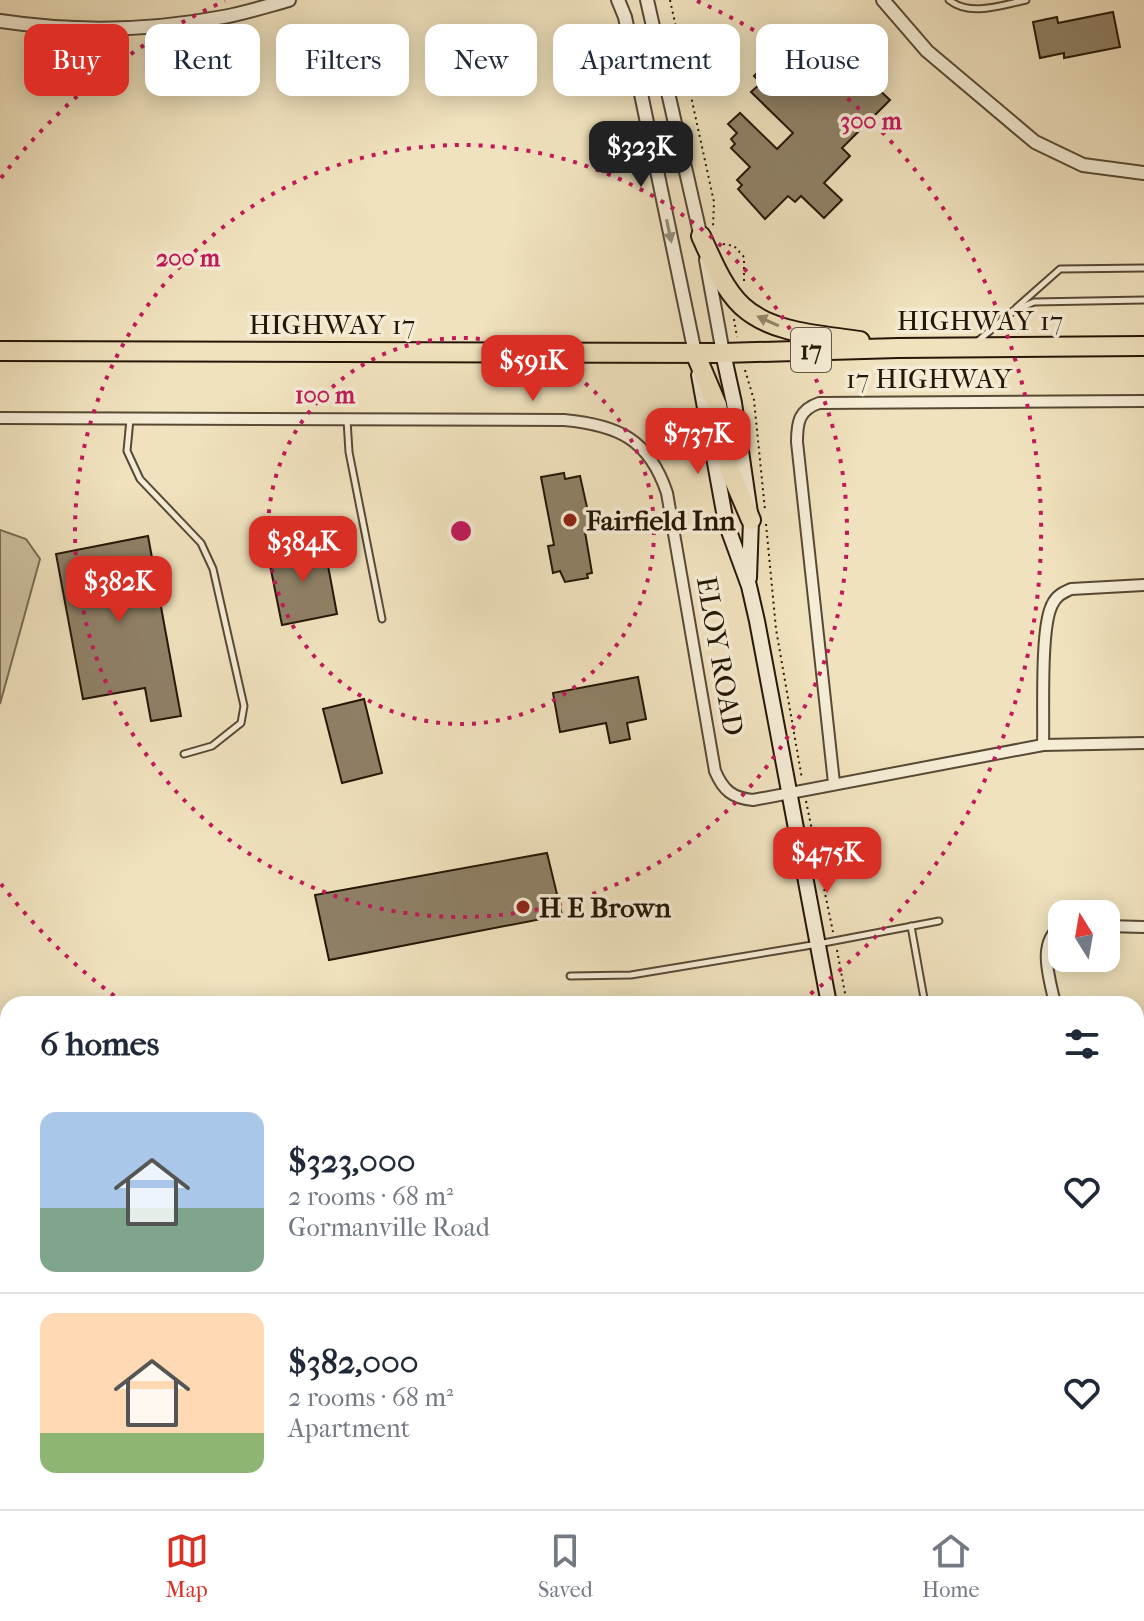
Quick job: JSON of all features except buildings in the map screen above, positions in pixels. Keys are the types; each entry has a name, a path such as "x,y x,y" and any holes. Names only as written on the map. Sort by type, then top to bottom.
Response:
{"highway":[{"path":"709,236 722,280 741,305 771,325 898,348"},
{"name":"HIGHWAY 17","path":"0,351 731,353 1144,346"},
{"path":"695,353 717,405 730,471 751,520"}],"main road":[{"path":"695,353 726,523 749,586 828,996"},
{"path":"731,353 734,403 751,520 749,586"}],"street":[{"path":"0,21 82,28 148,27 224,17 289,0"},
{"path":"618,0 625,17 695,353"},
{"path":"647,0 695,208 709,236 731,353"},
{"path":"883,0 927,51 1035,142 1083,165 1144,173"},
{"name":"17 HIGHWAY","path":"834,783 797,442 799,418 803,411 819,403 1144,401"},
{"name":"ELOY ROAD","path":"0,418 564,420 602,425 617,431 643,449 653,461 667,493 715,771 721,785 741,799 753,800 787,793"},
{"path":"1043,745 1046,628 1053,602 1071,589 1144,585"},
{"path":"787,793 1043,745 1144,743"},
{"path":"1120,926 1144,927"},
{"path":"1050,972 1054,996"}],"lane":[{"path":"949,0 952,4 975,10 1026,0"},
{"path":"971,348 1060,269 1144,268"},
{"path":"1013,311 1034,302 1144,300"},
{"path":"130,418 127,451 140,479 201,543 213,569 244,706 241,723 212,746 184,754"},
{"path":"347,419 349,452 382,619"},
{"path":"570,976 631,975 939,921"},
{"path":"911,926 924,996"}],"path":[{"path":"670,0 712,188 713,226 709,236"},
{"path":"720,244 734,246 744,257 746,277 741,305 733,314 731,353 754,400 776,629 845,996"}],"shaded area":[{"path":"0,530 26,539 40,559 0,704"}],"place":[{"name":"Fairfield Inn","path":"570,520"},
{"name":"H E Brown","path":"523,907"}]}
